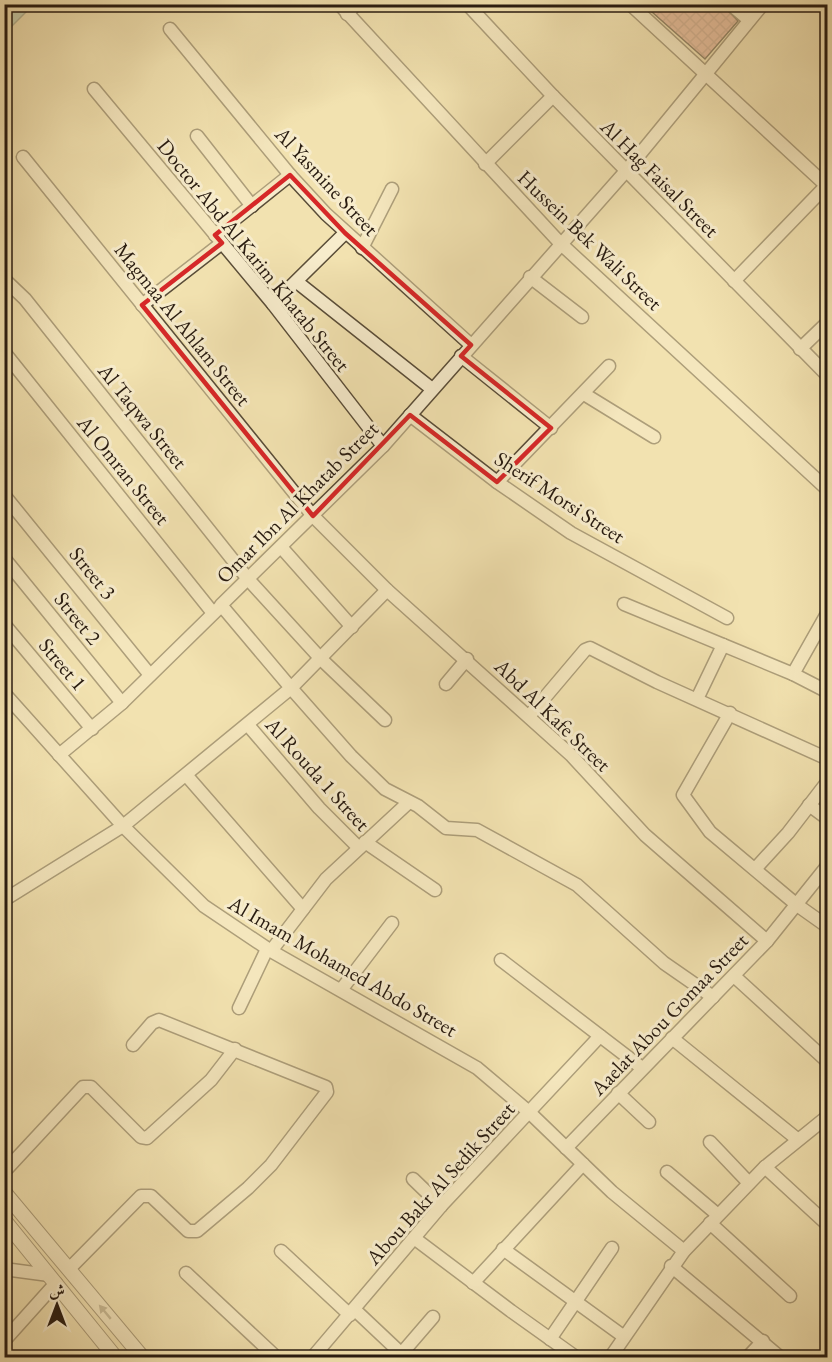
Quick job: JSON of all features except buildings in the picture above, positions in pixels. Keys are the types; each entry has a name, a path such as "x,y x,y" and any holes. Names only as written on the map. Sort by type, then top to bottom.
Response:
{"street":[{"path":"343,9 356,4"},
{"name":"Al Hag Faisal Street","path":"467,4 553,96 828,376"},
{"path":"630,4 827,187 734,281"},
{"path":"730,4 749,20"},
{"name":"Omar Ibn Al Khatab Street","path":"713,997 664,963 577,885 477,830 446,828 410,802 385,789 351,756 217,609 383,446 626,171 763,4"},
{"name":"Hussein Bek Wali Street","path":"343,9 560,243 828,490"},
{"name":"Al Yasmine Street","path":"170,29 290,175 345,233 471,345"},
{"name":"Doctor Abd Al Karim Khatab Street","path":"94,89 273,304 383,446"},
{"path":"485,164 553,96"},
{"path":"197,136 252,206"},
{"name":"Magmaa Al Ahlam Street","path":"23,157 313,516"},
{"path":"142,305 290,175"},
{"path":"362,248 392,189"},
{"path":"273,304 345,233"},
{"path":"530,277 582,317"},
{"name":"Al Taqwa Street","path":"4,279 25,299 248,579 321,659 385,720"},
{"path":"297,282 432,389"},
{"path":"800,349 828,322"},
{"name":"Al Omran Street","path":"4,352 217,609"},
{"path":"461,357 551,428"},
{"path":"497,482 609,366"},
{"path":"584,394 654,437"},
{"name":"Sherif Morsi Street","path":"410,415 497,482 572,533 727,618"},
{"name":"Street 3","path":"4,495 150,675"},
{"name":"Abd Al Kafe Street","path":"313,516 387,590 530,715 571,754 645,835 767,941"},
{"path":"281,547 352,627"},
{"name":"Street 2","path":"4,558 122,703"},
{"path":"4,900 123,826 187,776 291,688 387,590"},
{"path":"624,604 793,674 828,692"},
{"path":"59,755 122,703 217,609"},
{"path":"793,674 828,612"},
{"name":"Street 1","path":"4,624 92,729"},
{"path":"697,699 723,645"},
{"path":"530,715 588,648 828,759"},
{"path":"446,684 467,659"},
{"name":"Al Imam Mohamed Abdo Street","path":"4,693 123,826 192,896 269,950 470,1064 529,1112 583,1164 684,1251"},
{"path":"730,713 684,792 684,797 710,832 797,905 828,927"},
{"name":"Al Rouda 1 Street","path":"248,726 319,808 362,845 435,890"},
{"path":"187,776 303,909"},
{"path":"755,869 788,833 828,781"},
{"path":"239,1008 269,950 326,879 410,802"},
{"path":"809,806 828,819"},
{"name":"Aaelat Abou Gomaa Street","path":"566,1148 767,941 828,865"},
{"path":"341,990 392,922"},
{"path":"501,960 642,1068"},
{"path":"734,976 828,1062"},
{"path":"69,1269 141,1196 151,1196 188,1231 197,1231 271,1166 327,1092 327,1089 235,1049 159,1020 152,1023 133,1045"},
{"name":"Abou Bakr Al Sedik Street","path":"312,1358 441,1206 600,1036"},
{"path":"672,1038 797,1139"},
{"path":"4,1172 83,1087 91,1087 141,1137 147,1138 211,1080 235,1049"},
{"path":"618,1093 649,1122"},
{"path":"611,1357 671,1266 684,1251 765,1167 828,1116"},
{"path":"710,1142 749,1183"},
{"path":"473,1283 583,1164"},
{"path":"765,1167 828,1225"},
{"path":"667,1172 790,1296"},
{"path":"412,1179 441,1206"},
{"path":"4,1192 142,1358"},
{"path":"4,1220 116,1358"},
{"path":"414,1238 577,1358"},
{"path":"550,1339 573,1302 612,1248"},
{"path":"503,1249 573,1302 623,1336"},
{"path":"281,1251 404,1355 434,1317"},
{"path":"671,1266 781,1358"},
{"path":"4,1269 53,1279"},
{"path":"186,1272 278,1358"},
{"path":"4,1341 53,1279"},
{"path":"747,1358 763,1341"}],"highlighted area":[{"path":"290,175 345,233 471,345 461,356 551,428 497,482 410,415 313,516 142,305 222,243 215,235"}],"shaded area":[{"path":"5,4 33,5 5,33"}]}
